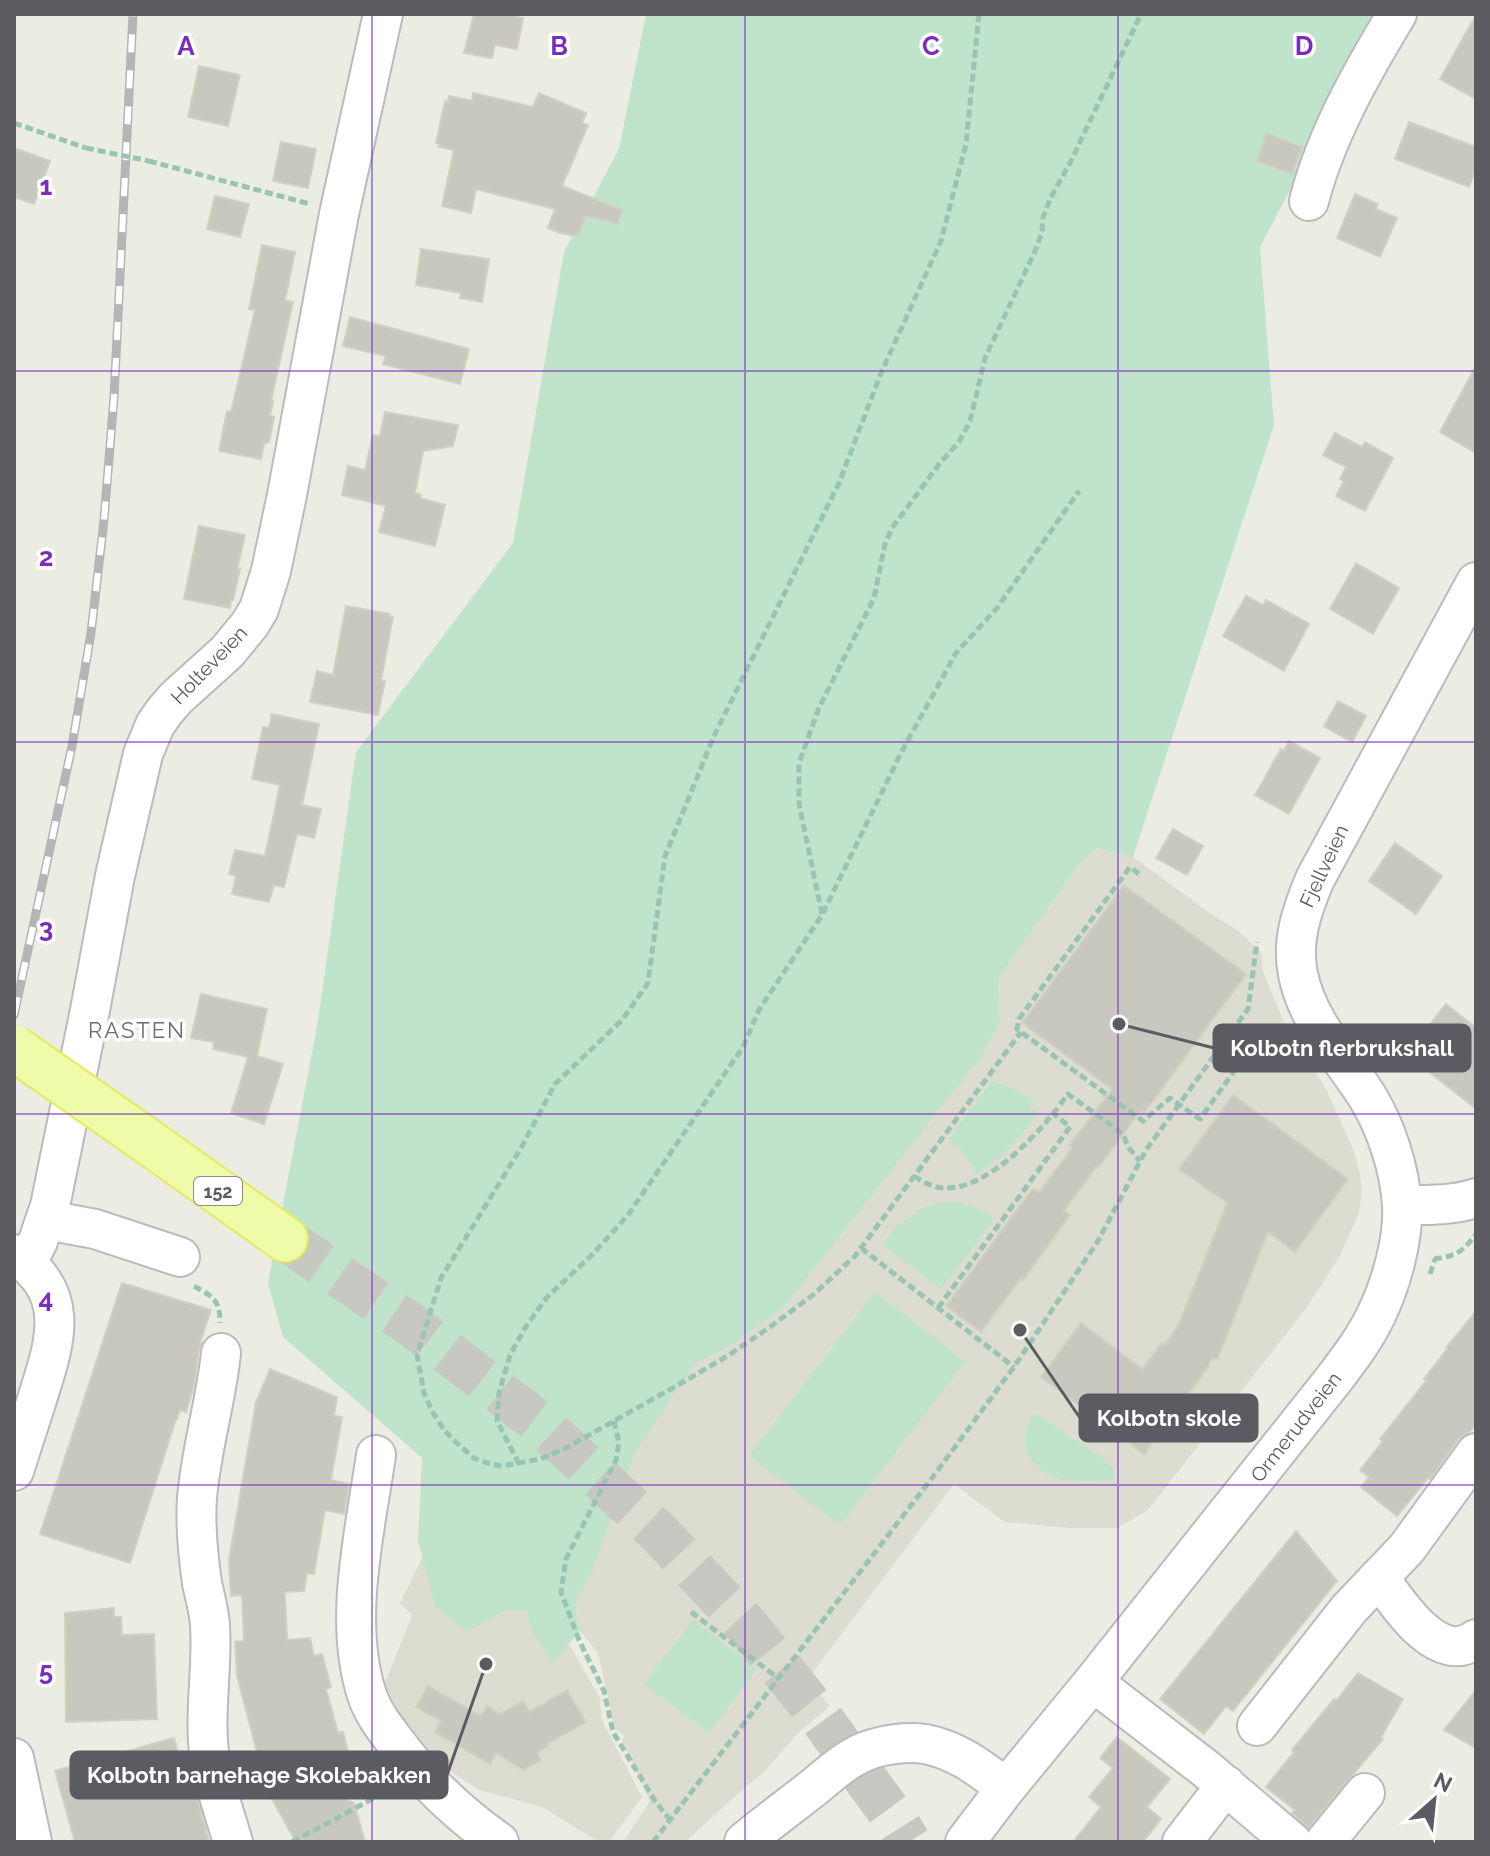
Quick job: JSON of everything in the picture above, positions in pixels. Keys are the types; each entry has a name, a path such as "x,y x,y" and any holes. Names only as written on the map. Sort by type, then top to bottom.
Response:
{"main road":[{"name":"152","path":"14,1048 285,1239"}],"street":[{"name":"Holteveien","path":"20,1258 47,1220 115,876 143,754 164,712 227,652 250,624 259,609 271,571 339,214 383,14"},
{"path":"1309,201 1317,171 1342,116 1397,14"},
{"name":"Fjellveien","path":"1402,1205 1391,1150 1380,1123 1368,1098 1319,1027 1305,997 1298,973 1297,935 1315,879 1476,582"},
{"path":"1402,1205 1441,1205 1476,1198"},
{"name":"Ormerudveien","path":"965,1842 1360,1344 1379,1310 1388,1285 1398,1247 1402,1205"},
{"path":"47,1220 95,1229 180,1257"},
{"path":"14,1471 49,1362 55,1322 54,1305 47,1287 20,1258"},
{"path":"221,1353 203,1449 197,1525 211,1640 210,1758 233,1842"},
{"path":"1257,1726 1349,1609 1407,1548 1476,1453"},
{"path":"376,1455 358,1591 359,1660 369,1701 381,1722 421,1774 471,1823 499,1842"},
{"path":"1379,1577 1399,1606 1442,1644 1455,1647 1476,1639"},
{"path":"1093,1682 1217,1769 1292,1842"},
{"path":"744,1842 844,1763 864,1752 886,1747 925,1744 948,1751 968,1760 1006,1788"},
{"path":"14,1758 32,1842"},
{"path":"1182,1842 1217,1769"},
{"path":"1325,1842 1365,1793"}],"path":[{"path":"979,14 966,144 941,241 881,373 839,483 714,736 665,856 648,983 622,1020 555,1084 521,1148 441,1278 417,1355 424,1393 444,1430 474,1458 487,1463 502,1466 540,1459 566,1448 729,1355 803,1303 861,1248 1021,1032"},
{"path":"822,915 799,804 799,763 819,708 874,598 885,544 892,528 959,442 970,421 985,358 1036,249 1050,199 1141,14"},
{"path":"14,123 86,148 149,161 339,214"},
{"path":"519,1464 497,1421 499,1393 517,1341 547,1297 592,1255 628,1215 743,1047 759,1010 822,915 902,751 956,653 997,608 1079,491"},
{"path":"1139,874 1130,867 1019,1019 1017,1029 1143,1121 1170,1098 1200,1119 1242,1060"},
{"path":"653,1842 1014,1367 1098,1241 1146,1150 1248,1009 1257,942"},
{"path":"914,1176 925,1184 939,1188 957,1186 991,1171 1026,1145 1068,1094 1123,1134 1128,1147 1140,1161"},
{"path":"938,1308 1070,1127 1053,1113"},
{"path":"1427,1256 1435,1259 1456,1254 1476,1234"},
{"path":"861,1248 1014,1367"},
{"path":"180,1257 190,1284 214,1298 219,1306 221,1353"},
{"path":"614,1421 619,1443 616,1460 566,1559 561,1592 579,1640 604,1691 613,1732 670,1820"},
{"path":"691,1612 778,1678"},
{"path":"292,1842 376,1797"}],"shaded area":[{"path":"1095,848 1133,857 1237,930 1261,952 1263,971 1293,1045 1307,1058 1327,1091 1354,1151 1362,1194 1358,1215 1340,1256 1304,1311 1148,1510 1117,1528 1071,1528 1005,1522 954,1484 807,1680 830,1706 798,1733 764,1772 685,1842 623,1842 650,1801 622,1740 625,1736 615,1729 598,1653 580,1631 576,1615 577,1599 592,1571 635,1452 695,1362 725,1349 1000,1022 998,979 1080,863"},
{"path":"423,1556 540,1594 600,1698 602,1720 642,1797 609,1842 599,1842 542,1807 479,1790 433,1760 411,1738 383,1688 412,1615 400,1603"}],"green space":[{"path":"646,14 1382,14 1260,247 1274,425 1133,857 1095,848 1080,863 998,979 1000,1022 979,1059 783,1308 725,1349 695,1363 635,1453 592,1572 577,1599 576,1615 580,1631 552,1664 532,1631 527,1610 504,1611 468,1631 436,1608 418,1541 422,1458 283,1337 268,1283 318,1021 356,752 513,543 564,252 619,149"},
{"path":"992,1081 1035,1101 1030,1107 1039,1113 1003,1153 977,1173 949,1139"},
{"path":"959,1202 995,1218 941,1289 882,1244 916,1210 937,1203"},
{"path":"875,1292 965,1362 840,1525 749,1456"},
{"path":"1037,1415 1102,1458 1114,1471 1114,1480 1063,1480 1040,1468 1031,1459 1025,1444 1031,1416"},
{"path":"693,1620 757,1669 709,1733 644,1684"}],"building":[{"path":"474,14 518,14 517,17 523,18 517,49 495,45 492,58 464,53"},
{"path":"1476,15 1476,99 1440,79"},
{"path":"199,66 240,75 228,126 188,117"},
{"path":"473,93 533,107 539,93 586,113 582,123 588,125 562,186 622,210 618,224 586,216 578,236 560,233 548,228 555,209 476,189 471,213 442,206 454,150 439,147 440,144 436,143 445,101 448,102 449,96 472,101"},
{"path":"1409,122 1476,147 1476,167 1469,187 1395,159"},
{"path":"1266,133 1302,147 1292,174 1257,161"},
{"path":"281,142 316,149 308,188 273,181"},
{"path":"14,148 50,161 34,204 14,197"},
{"path":"1355,194 1378,204 1376,209 1397,218 1380,257 1337,238"},
{"path":"215,196 249,204 240,237 207,229"},
{"path":"262,245 295,252 285,300 293,302 271,401 270,416 274,417 269,442 264,444 261,459 219,451 255,310 249,309"},
{"path":"421,249 489,259 482,302 460,298 461,293 416,285"},
{"path":"350,317 469,349 460,384 383,364 386,356 343,346"},
{"path":"1476,366 1476,453 1440,432"},
{"path":"385,412 458,425 453,446 423,451 415,493 421,495 420,498 445,505 435,546 379,532 386,506 342,495 348,466 365,470 373,435 380,436"},
{"path":"1335,433 1362,447 1365,442 1393,458 1365,511 1336,496 1344,481 1340,479 1346,467 1323,455"},
{"path":"199,526 245,535 230,608 184,599"},
{"path":"1356,563 1399,588 1373,634 1330,609"},
{"path":"1246,596 1263,605 1266,600 1309,624 1284,671 1223,636"},
{"path":"346,606 393,617 378,715 310,702 317,671 333,675"},
{"path":"1338,701 1366,716 1352,742 1324,726"},
{"path":"272,714 319,724 302,805 321,809 314,838 297,834 284,887 274,885 269,902 232,894 236,876 229,874 235,850 265,856 280,785 252,779 263,727 269,728"},
{"path":"1289,741 1320,758 1289,814 1255,795 1281,749 1284,751"},
{"path":"1173,829 1203,846 1187,875 1156,858"},
{"path":"1395,843 1442,876 1416,914 1369,881"},
{"path":"1124,885 1246,974 1144,1113 1141,1110 1096,1167 1064,1211 1070,1215 981,1332 946,1306 1033,1188 1039,1192 1112,1089 1022,1023"},
{"path":"201,994 267,1009 257,1056 283,1064 264,1124 231,1113 248,1057 213,1049 214,1042 191,1038"},
{"path":"1446,1004 1476,1028 1476,1109 1423,1067 1440,1046 1423,1033"},
{"path":"1233,1095 1348,1179 1295,1252 1268,1232 1217,1360 1212,1358 1144,1454 1041,1377 1081,1323 1142,1369 1162,1343 1165,1345 1179,1324 1227,1203 1179,1169"},
{"path":"122,1283 211,1310 200,1343 194,1386 186,1412 180,1410 176,1419 130,1563 40,1534"},
{"path":"1476,1311 1476,1424 1458,1440 1430,1479 1397,1516 1361,1487 1369,1477 1360,1470 1383,1441 1380,1439 1426,1381 1424,1379 1446,1348"},
{"path":"270,1369 337,1397 334,1416 342,1417 331,1480 349,1484 344,1514 325,1510 314,1574 307,1573 304,1591 285,1592 287,1640 310,1638 314,1656 322,1654 331,1687 326,1689 338,1733 343,1732 352,1766 345,1768 348,1781 342,1798 354,1803 365,1842 296,1842 267,1790 237,1676 235,1642 244,1641 242,1595 231,1596 229,1560 256,1402"},
{"path":"1296,1531 1337,1581 1233,1711 1226,1706 1204,1734 1160,1699"},
{"path":"114,1608 114,1617 121,1617 122,1635 154,1634 157,1719 66,1722 65,1613"},
{"path":"1358,1673 1403,1699 1381,1737 1383,1739 1308,1828 1292,1813 1295,1810 1266,1787 1294,1752 1292,1750"},
{"path":"428,1686 481,1716 487,1706 500,1714 523,1701 529,1712 567,1690 586,1722 547,1744 537,1753 541,1760 523,1770 496,1753 490,1764 435,1732 441,1721 416,1707"},
{"path":"1476,1690 1476,1748 1444,1730"},
{"path":"1117,1737 1170,1779 1147,1807 1161,1819 1143,1842 1073,1842 1101,1807 1089,1797 1113,1768 1100,1758"},
{"path":"174,1738 179,1756 186,1754 209,1842 75,1842 55,1771"}],"tunnel":[{"path":"285,1239 413,1326 542,1425 659,1533 748,1627 821,1718 909,1842"}],"railway":[{"path":"14,1015 72,746 91,633 114,397 133,14"}],"place":[{"name":"Kolbotn flerbrukshall","path":"1119,1024"},
{"name":"Kolbotn skole","path":"1020,1330"},
{"name":"Kolbotn barnehage Skolebakken","path":"486,1664"}],"district":[{"name":"RASTEN","path":"137,1030"}]}
